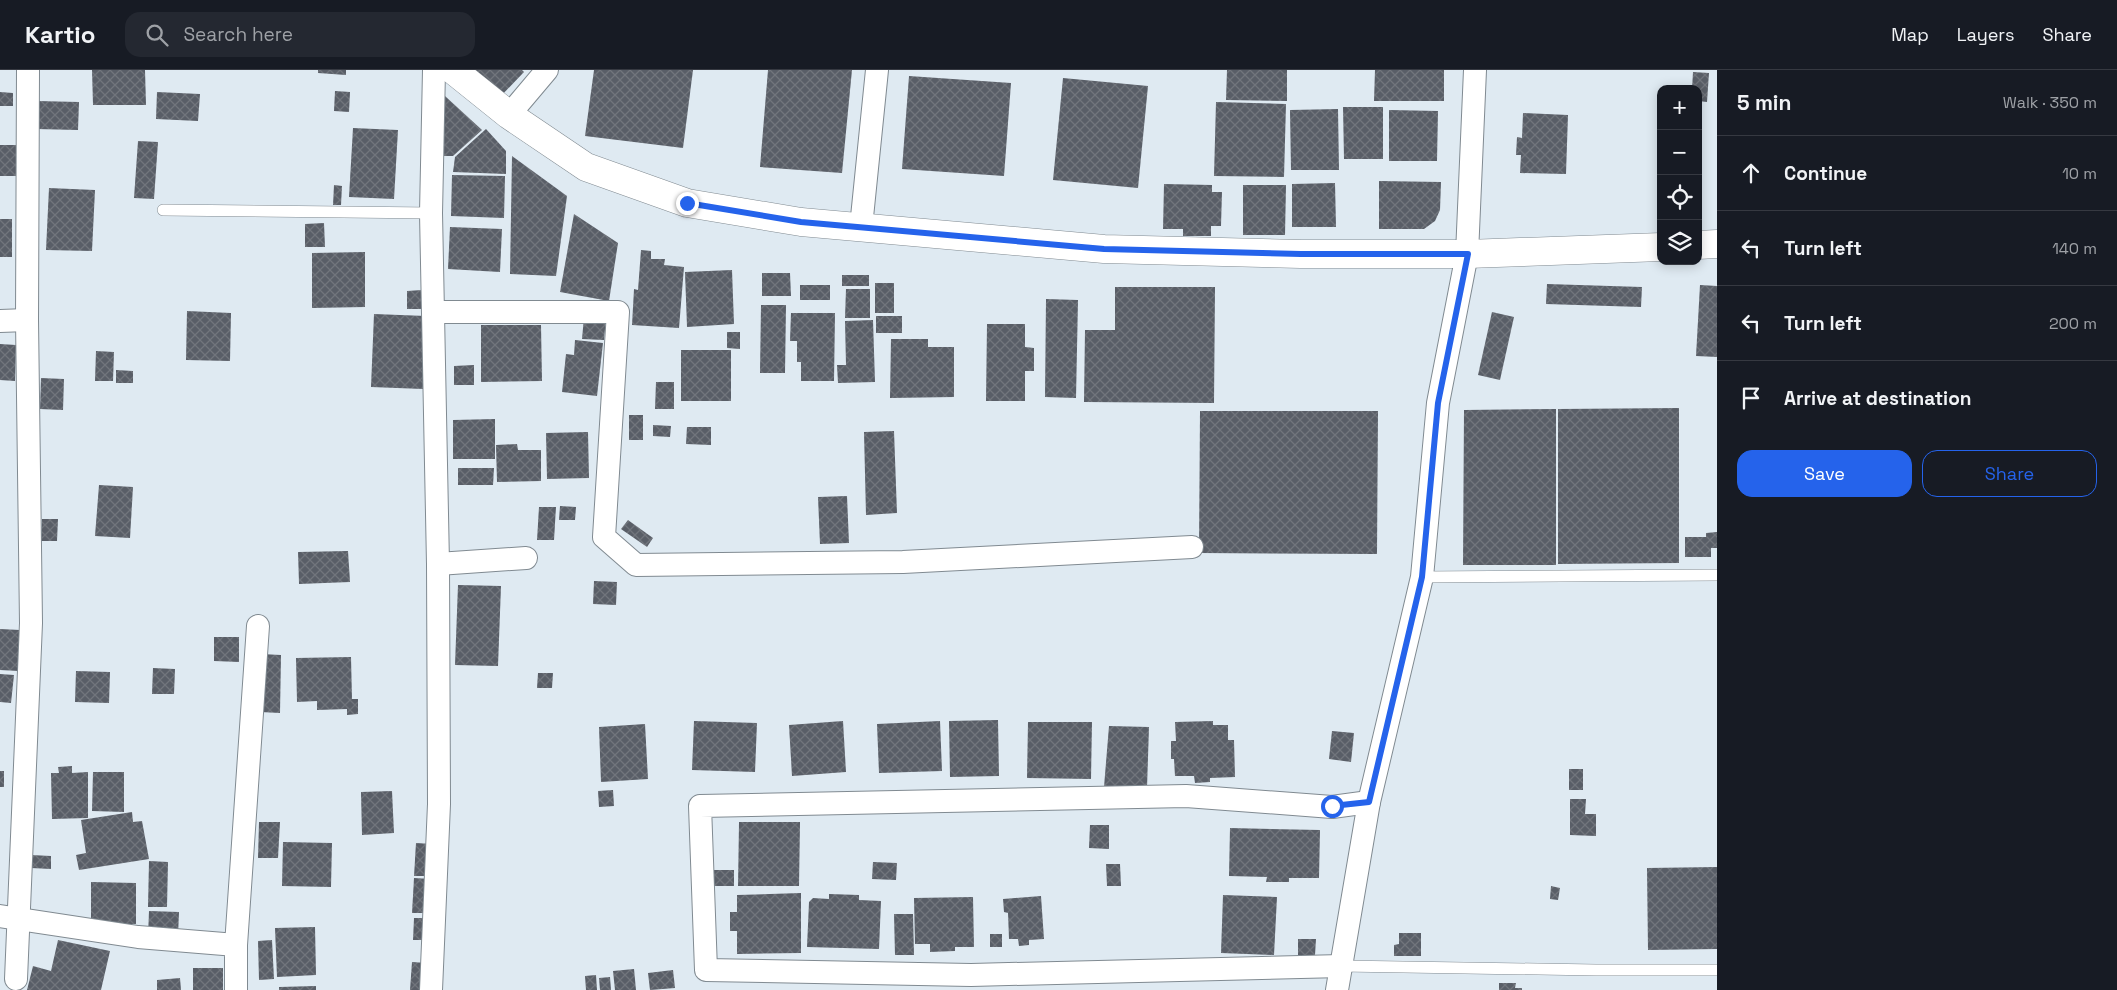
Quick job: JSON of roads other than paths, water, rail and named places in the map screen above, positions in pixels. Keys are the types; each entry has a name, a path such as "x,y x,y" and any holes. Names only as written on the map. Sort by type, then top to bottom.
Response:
{"street":[{"path":"16,979 10,917 31,623 27,320 28,70"},
{"path":"431,990 440,804 438,564 431,213 434,70"},
{"path":"453,70 509,115 586,167 687,203 801,222 1104,249 1301,254 1468,254 1657,246"},
{"path":"509,115 547,70"},
{"path":"861,227 877,70"},
{"path":"1337,990 1369,802 1422,577 1438,403 1468,254 1475,70"},
{"path":"1702,245 1717,244"},
{"path":"434,312 618,312 604,537 636,565 903,562 1192,547"},
{"path":"0,321 27,320"},
{"path":"438,564 526,558"},
{"path":"236,990 236,945 258,626"},
{"path":"1342,966 971,975 706,970 700,806 1186,796 1332,806 1369,802"},
{"path":"10,917 138,937 236,945"}],"lane":[{"path":"163,210 431,213"},
{"path":"1422,577 1717,575"},
{"path":"1342,966 1717,970"}]}
